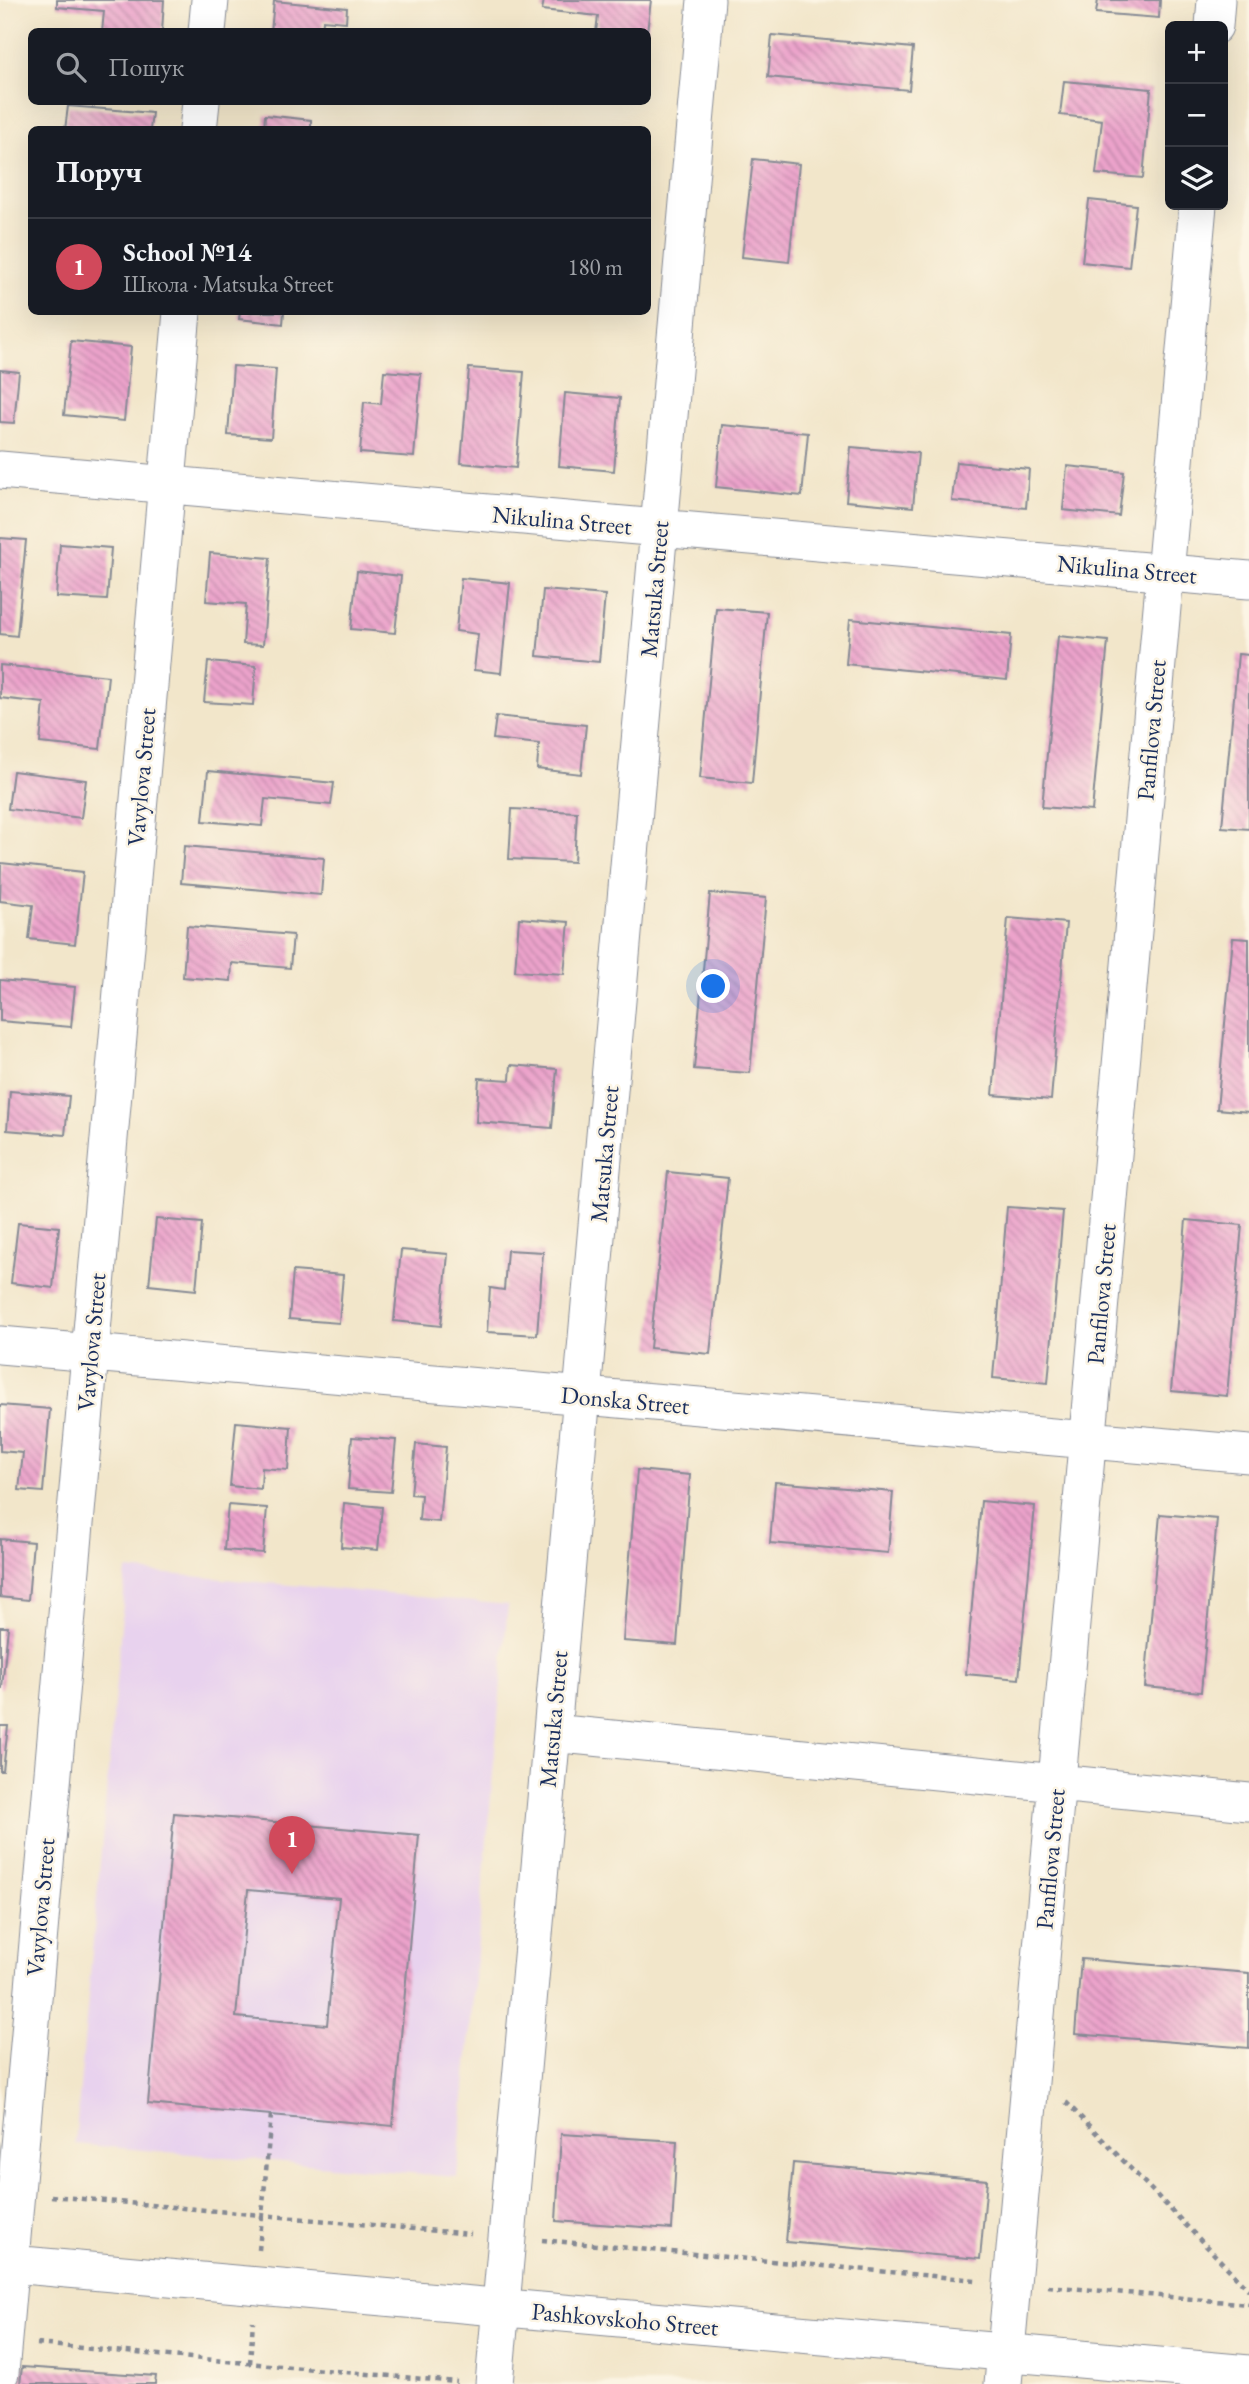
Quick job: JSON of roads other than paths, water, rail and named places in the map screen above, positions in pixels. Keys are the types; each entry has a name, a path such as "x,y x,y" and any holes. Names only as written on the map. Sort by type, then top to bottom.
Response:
{"street":[{"path":"207,28 210,0"},
{"name":"Matsuka Street","path":"482,2383 501,2308 706,0"},
{"path":"1214,21 1216,0"},
{"path":"198,126 201,105"},
{"name":"Panfilova Street","path":"1004,2368 1198,210"},
{"name":"Vavylova Street","path":"1,2357 4,2264 15,2193 182,315"},
{"name":"Nikulina Street","path":"0,470 1249,580"},
{"name":"Donska Street","path":"0,1345 1249,1454"},
{"path":"552,1733 1249,1802"},
{"name":"Pashkovskoho Street","path":"4,2264 501,2308 1004,2368 1249,2374"}],"place":[{"name":"School №14","path":"292,1874"}]}
